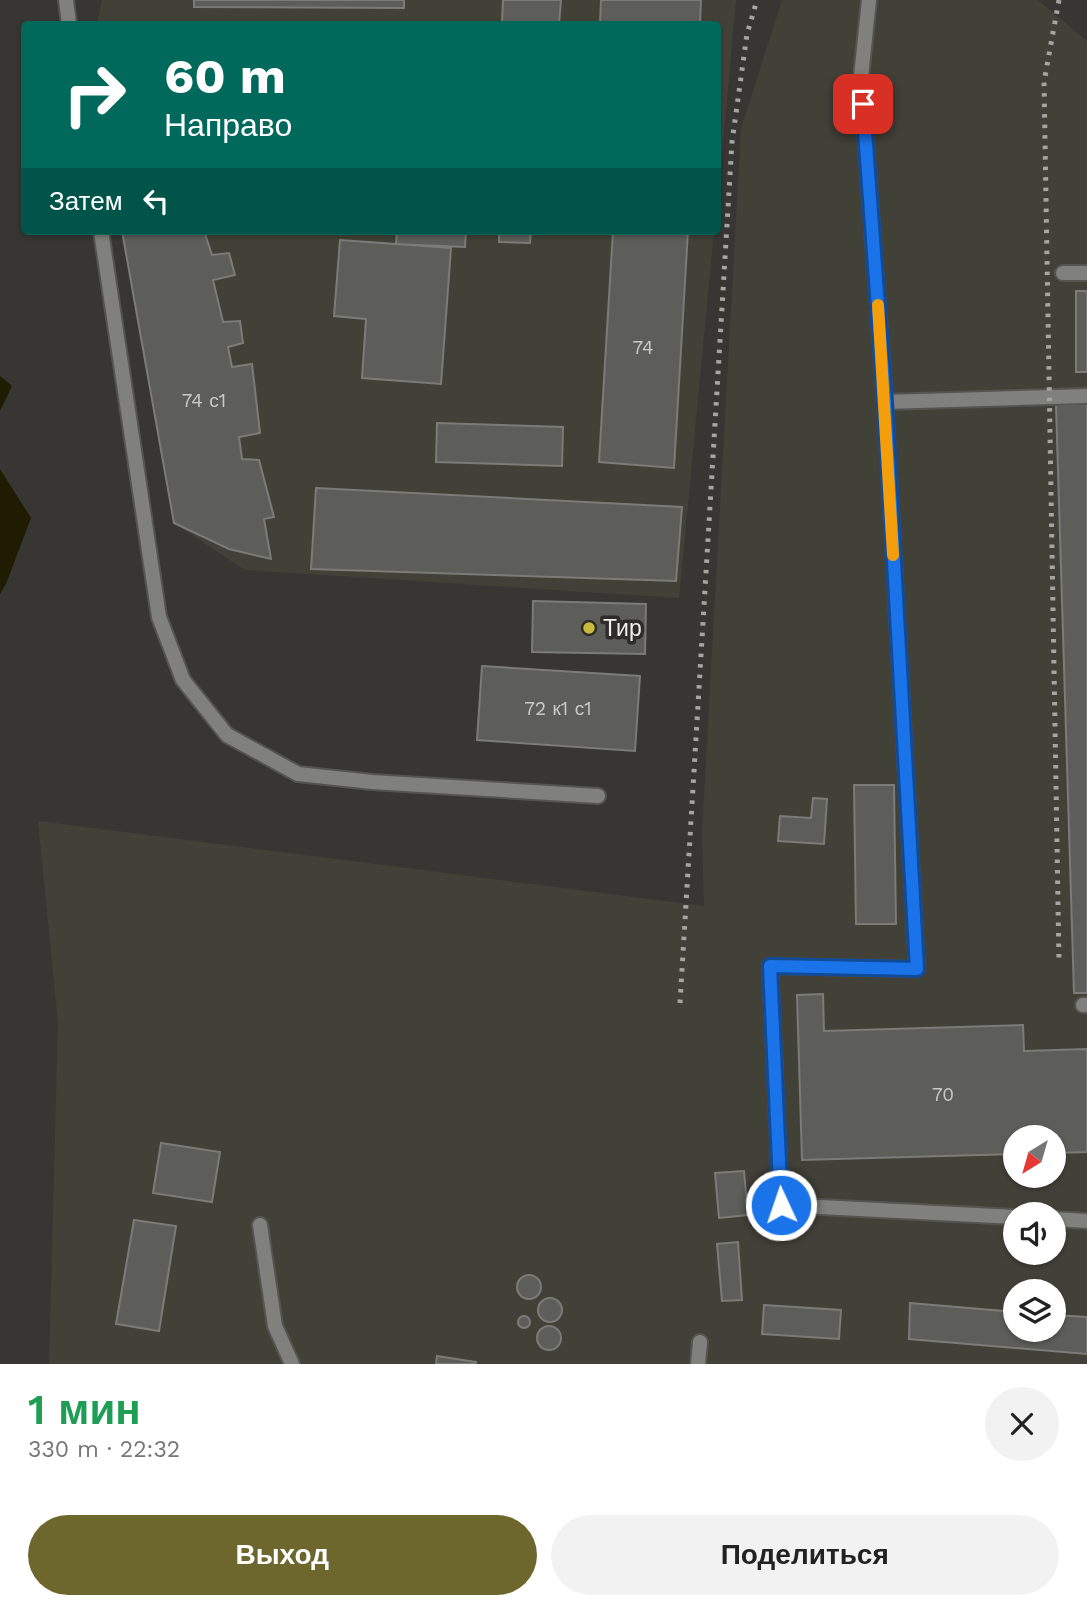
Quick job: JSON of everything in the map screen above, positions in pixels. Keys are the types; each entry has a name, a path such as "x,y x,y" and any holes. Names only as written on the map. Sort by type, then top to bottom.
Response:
{"lane":[{"path":"66,0 69,21"},
{"path":"869,0 861,77 885,402 917,969 770,966 781,1205 1003,1216"},
{"path":"102,235 159,617 183,680 227,735 298,774 372,782 598,796"},
{"path":"1063,273 1087,273"},
{"path":"885,402 1087,396"},
{"path":"1066,1220 1087,1221"},
{"path":"260,1224 275,1326 292,1364"},
{"path":"698,1364 700,1342"}],"shaded area":[{"path":"102,0 736,0 721,165 721,21 98,21"},
{"path":"782,0 1038,0 1087,41 1087,1364 49,1364 58,1023 38,821 704,906 702,834 741,129"},
{"path":"123,235 714,235 679,598 245,570 174,523"},
{"path":"0,376 12,386 0,411"},
{"path":"0,469 31,518 0,594"}],"building":[{"path":"194,0 404,0 404,8 194,7"},
{"path":"503,0 561,0 559,21 502,21"},
{"path":"601,0 701,0 700,21 600,21"},
{"path":"123,235 205,235 212,255 229,253 235,275 213,280 223,322 240,321 243,343 228,347 232,367 252,364 260,433 239,437 242,459 259,460 274,517 264,519 271,559 229,549 174,523"},
{"path":"397,235 466,235 465,247 396,244"},
{"path":"499,235 531,235 530,243 499,242"},
{"path":"613,235 688,235 674,468 599,462"},
{"path":"340,240 451,248 441,384 362,378 366,319 334,316"},
{"path":"1076,291 1087,291 1087,372 1076,372"},
{"path":"1087,404 1087,993 1074,993 1056,405"},
{"path":"437,423 563,427 562,466 436,462"},
{"path":"316,488 682,507 676,581 311,569"},
{"name":"Тир","path":"533,601 646,604 645,654 532,652"},
{"path":"482,666 640,676 635,751 477,740"},
{"path":"854,785 894,785 896,924 856,924"},
{"path":"813,798 827,799 824,844 778,841 780,816 811,818"},
{"path":"823,994 824,1031 1023,1025 1024,1051 1087,1049 1087,1152 1066,1153 1066,1125 1003,1125 1003,1154 802,1160 797,995"},
{"path":"161,1143 220,1152 212,1202 153,1193"},
{"path":"744,1171 748,1215 719,1218 715,1173"},
{"path":"134,1220 176,1226 159,1331 116,1324"},
{"path":"738,1242 742,1300 722,1301 717,1244"},
{"path":"529,1275 538,1278 541,1287 538,1296 529,1299 520,1296 517,1287 520,1278"},
{"path":"550,1298 559,1301 562,1310 559,1319 550,1322 541,1319 538,1310 541,1301"},
{"path":"910,1303 1003,1311 1003,1342 1066,1342 1066,1316 1087,1317 1087,1354 909,1339"},
{"path":"764,1305 841,1310 839,1339 762,1334"},
{"path":"524,1316 530,1322 524,1328 518,1322"},
{"path":"549,1326 558,1329 561,1338 558,1347 549,1350 540,1347 537,1338 540,1329"},
{"path":"437,1356 476,1362 436,1364"}],"railway":[{"path":"680,1003 732,142 747,34 757,0"},
{"path":"1059,0 1044,82 1059,961"}],"slow traffic":[{"path":"878,305 893,555"}],"place":[{"name":"Тир","path":"589,628"}],"route":[{"path":"781,1205 770,966 917,969 885,402 863,104"}]}
